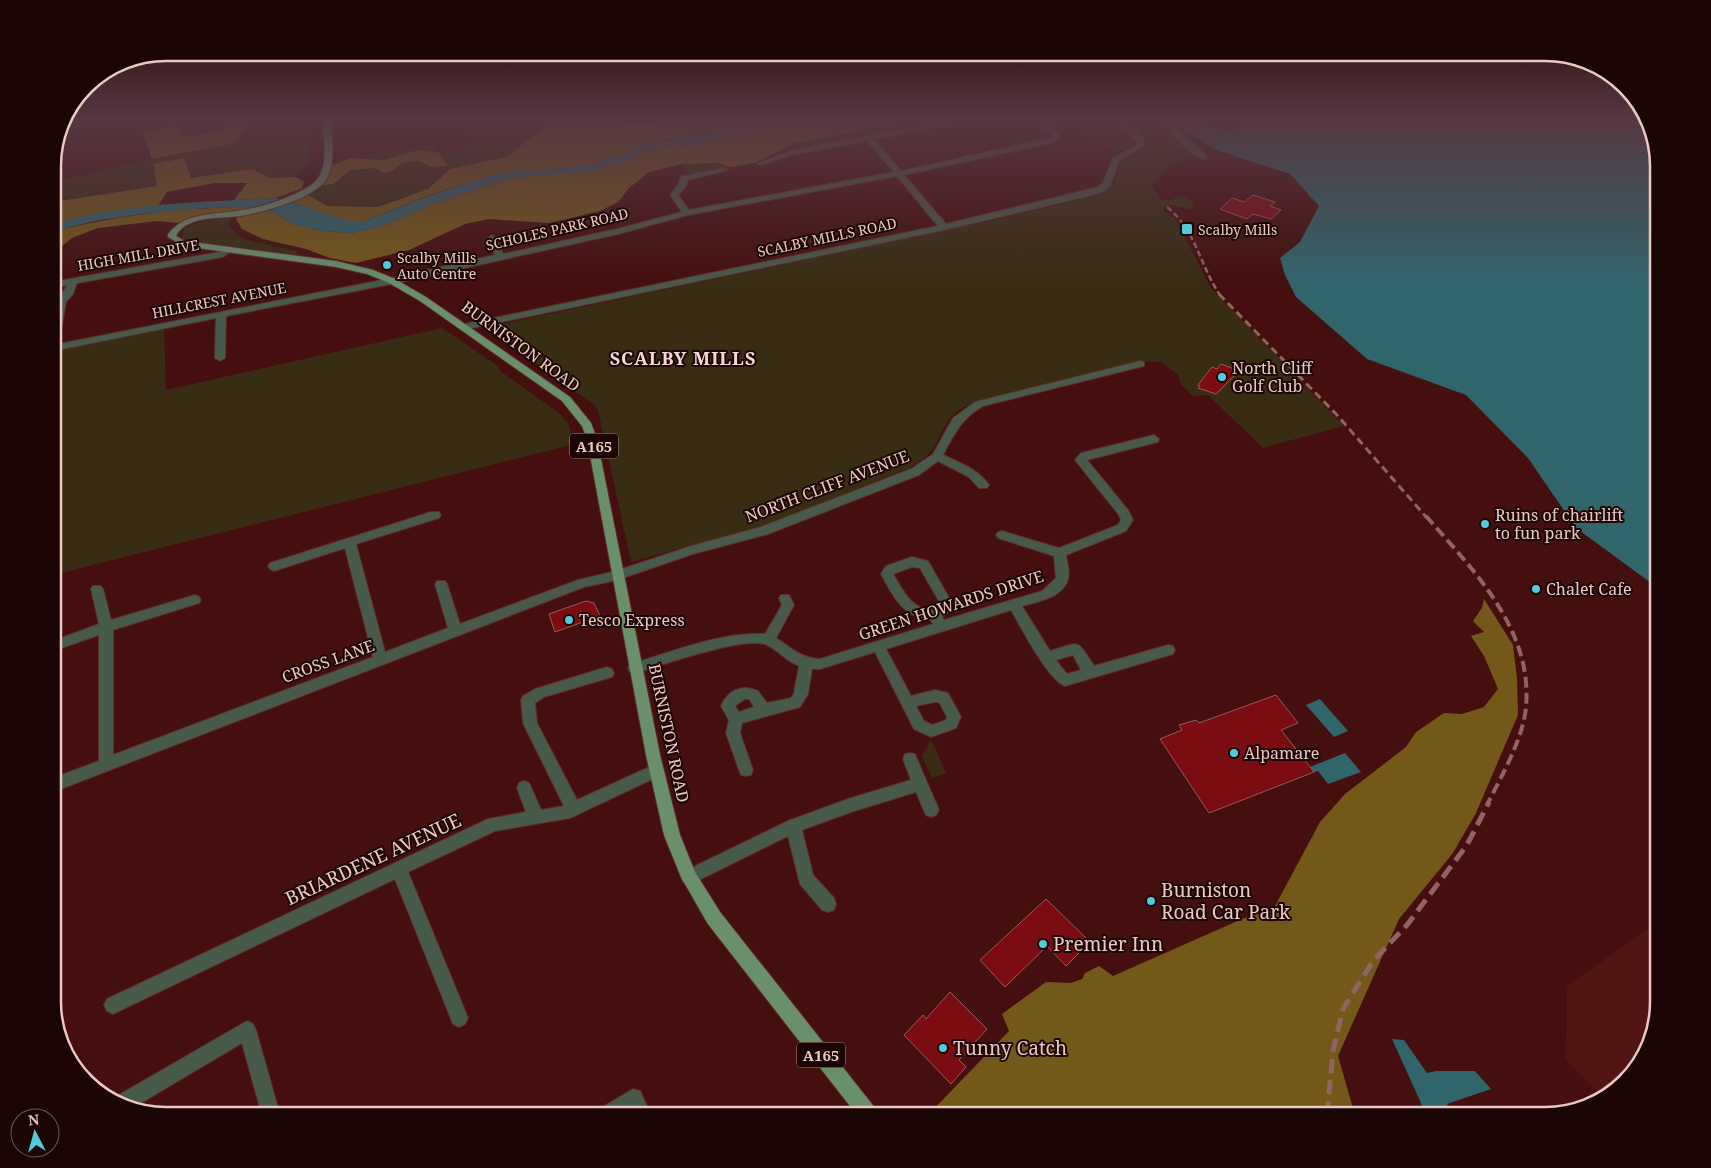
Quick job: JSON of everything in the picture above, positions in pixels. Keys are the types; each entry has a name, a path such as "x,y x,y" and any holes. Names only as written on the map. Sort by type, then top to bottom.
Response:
{"main road":[{"name":"BURNISTON ROAD","path":"324,175 324,177 309,190 294,196 258,209 191,221 178,227 172,234 175,240 183,243 336,264 370,272 392,281 464,327 566,399 587,426 592,439 656,770 672,835 689,877 714,918 861,1107"}],"street":[{"path":"687,212 674,195 675,192 682,186 684,178 701,175"},
{"name":"SCHOLES PARK ROAD","path":"392,281 618,231 687,212 895,175"},
{"path":"898,175 944,227"},
{"name":"SCALBY MILLS ROAD","path":"464,327 944,227 1086,194 1101,189 1107,184 1111,175"},
{"path":"492,238 500,256"},
{"name":"HIGH MILL DRIVE","path":"61,283 223,254 228,250"},
{"path":"61,302 68,294 73,281"},
{"name":"HILLCREST AVENUE","path":"61,346 392,281"},
{"path":"220,358 221,314"},
{"name":"NORTH CLIFF AVENUE","path":"617,575 691,550 764,531 915,472 937,456 957,420 979,404 1140,364"},
{"name":"GREEN HOWARDS DRIVE","path":"806,664 820,664 879,647 1046,594 1056,587 1062,579 1060,553 1122,528 1127,520 1124,513 1081,460 1085,456 1154,439"},
{"path":"937,456 973,474 983,486"},
{"path":"274,566 435,515"},
{"path":"1002,535 1060,553"},
{"path":"349,542 380,660"},
{"path":"912,562 924,564 946,603 944,608 935,616 923,616 910,611 887,574 890,569 912,562"},
{"name":"CROSS LANE","path":"61,782 564,590 617,575"},
{"path":"441,584 456,632"},
{"path":"97,588 106,626 106,764"},
{"path":"769,640 788,605 785,598"},
{"path":"61,643 106,626 195,600"},
{"path":"1014,604 1054,669 1065,680 1168,650"},
{"path":"935,616 941,627"},
{"path":"635,668 750,638 769,640 794,659 806,664 801,694 795,703 762,710 736,719"},
{"path":"879,647 908,702"},
{"path":"1048,657 1076,649 1090,672"},
{"path":"573,808 530,723 528,700 540,693 607,673"},
{"path":"746,770 733,733 736,719 728,706 730,701 739,694 751,693 757,697 762,710"},
{"path":"910,759 931,810"},
{"name":"BRIARDENE AVENUE","path":"113,1005 493,824 565,813 656,770"},
{"path":"689,877 792,826 851,805 920,784"},
{"path":"524,788 536,817"},
{"path":"792,826 806,879 828,904"},
{"path":"398,870 459,1018"},
{"path":"129,1100 247,1030 268,1107"},
{"path":"620,1107 633,1098 638,1107"}],"shaded area":[{"path":"85,175 168,175 157,186 61,201 61,180"},
{"path":"155,175 190,175 191,178 215,175 264,175 271,178 296,177 304,182 301,189 275,198 234,200 247,183 214,183 167,192 158,206 121,210 61,222 61,201 157,186"},
{"path":"190,175 215,175 191,178"},
{"path":"264,175 298,175 296,177 271,178"},
{"path":"325,175 345,175 333,184 319,186"},
{"path":"345,175 444,175 428,189 378,207 327,206 306,194 319,186 333,184"},
{"path":"444,175 497,175 430,195 361,222 353,223 286,200 306,194 327,206 378,207 428,189"},
{"path":"646,175 629,188 618,202 600,211 549,223 489,219 465,224 409,250 356,263 330,258 306,249 263,239 242,229 236,219 241,215 264,207 294,224 323,231 351,233 385,225 430,205 501,181 526,176"},
{"name":"North Cliff Golf Club","path":"1117,175 1161,175 1152,185 1160,199 1169,200 1184,195 1194,204 1192,210 1172,205 1163,207 1164,211 1176,220 1211,288 1344,426 1263,448 1208,395 1193,396 1181,385 1178,375 1161,362 1138,361 985,399 972,404 953,415 930,452 909,468 772,523 631,562 598,410 593,404 522,355 496,334 497,325 1002,218 1087,198 1106,190 1114,182"},
{"path":"230,207 256,207 205,216 179,223 157,221 98,228 72,238 61,246 61,229 78,225 128,216"},
{"path":"231,218 228,225 242,239 296,251 299,255 205,243 182,238 184,229 198,222"},
{"path":"164,325 166,390 442,328 498,366 500,371 558,412 568,424 575,444 61,573 61,346"},
{"path":"1484,599 1513,645 1517,679 1518,715 1476,813 1453,853 1399,919 1338,1056 1353,1107 936,1107 1009,1031 1002,1014 1046,982 1071,983 1082,979 1085,973 1099,966 1113,976 1242,919 1274,908 1320,822 1345,794 1406,747 1416,732 1444,713 1462,714 1484,707 1498,689 1484,656 1471,636 1484,632 1473,621 1482,608"},
{"path":"930,741 933,743 946,773 932,778 922,756"},
{"path":"1650,928 1650,1002 1648,1023 1644,1036 1639,1048 1624,1071 1614,1081 1598,1092 1566,1060 1567,986"}],"water":[{"path":"548,175 526,176 501,181 430,205 385,225 351,233 323,231 294,224 264,207 286,200 352,222 361,222 431,195 489,176"},
{"path":"1290,175 1650,175 1650,582 1576,528 1528,458 1466,395 1367,359 1296,297 1285,275 1280,258 1300,242 1319,206"},
{"path":"281,199 256,207 205,208 140,214 95,221 61,229 61,222 79,217 134,208 192,202"},
{"path":"1320,699 1348,731 1334,737 1306,705"},
{"path":"1345,753 1361,772 1328,784 1318,771 1314,772 1310,767"},
{"path":"1392,1039 1404,1040 1427,1073 1436,1071 1475,1071 1491,1089 1447,1104 1449,1107 1422,1107"}],"building":[{"path":"1253,195 1275,202 1270,206 1281,210 1271,219 1253,214 1247,219 1220,209 1232,198 1244,202"},
{"name":"North Cliff Golf Club","path":"1221,364 1234,369 1233,371 1237,373 1216,394 1198,388 1200,386 1198,385 1212,367 1217,369"},
{"name":"Tesco Express","path":"586,601 594,603 600,616 555,632 549,614"},
{"name":"Alpamare","path":"1276,695 1298,723 1281,730 1314,772 1209,813 1160,739 1182,730 1179,725 1196,720 1199,723"},
{"name":"Premier Inn","path":"1046,899 1090,942 1066,966 1047,946 1005,987 980,960"},
{"name":"Tunny Catch","path":"950,992 987,1029 959,1060 966,1067 951,1084 904,1035 923,1015 926,1019"}],"railway":[{"path":"1167,207 1185,226 1220,295"},
{"path":"1219,294 1337,415 1427,518"},
{"path":"1426,516 1496,602 1510,627 1520,652 1526,679 1526,707 1521,732 1488,803"},
{"path":"1328,1107 1333,1051 1343,1009 1373,961 1407,925 1467,845 1489,802"}],"place":[{"name":"Scalby Mills","path":"1187,229"},
{"name":"Scalby Mills Auto Centre","path":"387,265"},
{"name":"North Cliff Golf Club","path":"1222,377"},
{"name":"Ruins of chairlift to fun park","path":"1485,524"},
{"name":"Chalet Cafe","path":"1536,589"},
{"name":"Tesco Express","path":"569,620"},
{"name":"Alpamare","path":"1234,753"},
{"name":"Burniston Road Car Park","path":"1151,901"},
{"name":"Premier Inn","path":"1043,944"},
{"name":"Tunny Catch","path":"943,1048"}],"district":[{"name":"SCALBY MILLS","path":"683,358"}]}
